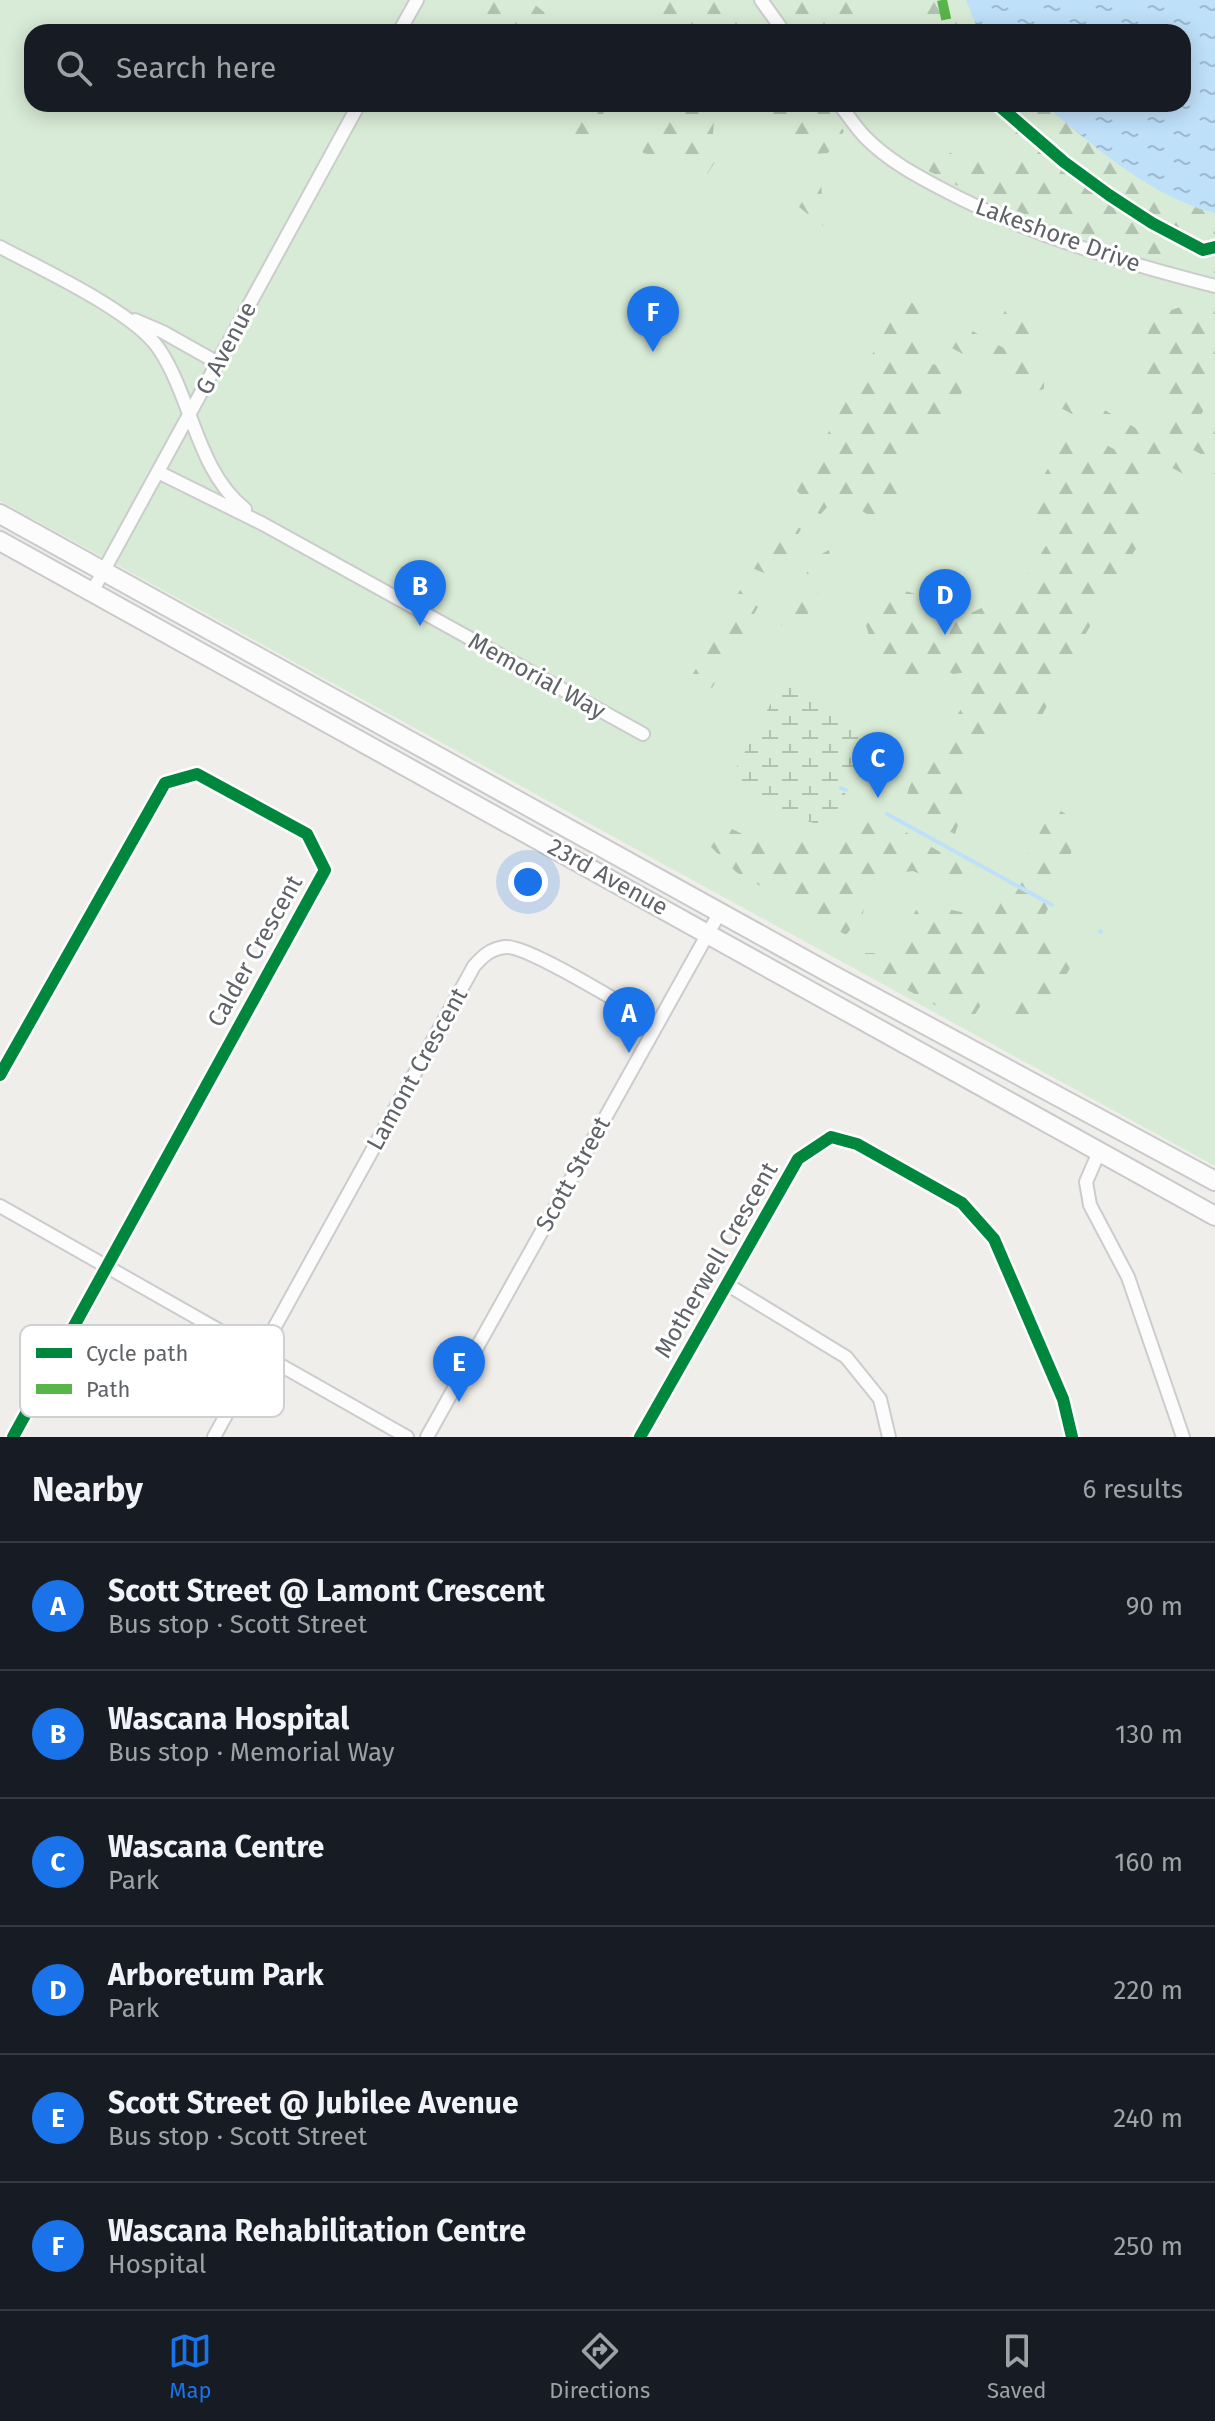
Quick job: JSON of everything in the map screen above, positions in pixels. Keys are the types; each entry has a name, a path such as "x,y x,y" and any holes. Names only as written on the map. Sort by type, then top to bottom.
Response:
{"main road":[{"name":"23rd Avenue","path":"0,514 720,912 1215,1181"},
{"name":"23rd Avenue","path":"0,541 1215,1216"}],"street":[{"path":"404,24 417,0"},
{"path":"761,0 778,24"},
{"name":"G Avenue","path":"92,592 355,112"},
{"name":"Lakeshore Drive","path":"845,112 866,138 906,170 962,200 1044,236 1215,286"},
{"name":"Memorial Way","path":"0,247 123,316 158,346 191,412 213,469 236,502 263,524"},
{"path":"123,316 163,332 218,363"},
{"name":"Memorial Way","path":"158,472 263,524 643,734"},
{"name":"Calder Crescent","path":"0,1075 165,783 197,774 307,834 325,870 107,1269"},
{"name":"Scott Street","path":"427,1437 720,912"},
{"name":"Lamont Crescent","path":"276,1325 474,966 486,953 508,946 531,954 656,1024"},
{"name":"Motherwell Crescent","path":"640,1437 798,1159 831,1137 857,1144 962,1203 994,1239 1063,1399 1072,1437"},
{"path":"1099,1152 1086,1182 1090,1205 1128,1277 1183,1437"},
{"path":"0,1206 208,1325"},
{"path":"76,1325 107,1269"},
{"path":"728,1285 846,1357 880,1399 889,1437"},
{"path":"284,1368 407,1437"},
{"path":"13,1437 24,1417"},
{"name":"Lamont Crescent","path":"214,1437 225,1417"}],"green space":[{"path":"0,0 1215,0 1215,1166 0,501"},
{"path":"482,0 529,0 559,24 498,24 482,14"},
{"path":"673,0 739,0 746,22 652,24 654,10"},
{"path":"776,0 850,0 861,24 793,24"},
{"path":"911,0 966,0 976,24 920,24 923,11"},
{"path":"585,112 604,112 587,154 568,143"},
{"path":"670,112 714,112 713,134 721,152 705,178 679,161 643,153 636,122 669,115"},
{"path":"769,112 829,112 844,131 828,153 798,155"},
{"path":"1002,112 1053,112 1146,184 1215,213 1215,273 1053,226 960,187 907,160 936,147 970,161 1002,155 1030,164 1035,157 1001,119"},
{"path":"792,174 821,176 823,226 790,200"},
{"path":"1215,297 1215,387 1199,419 1215,428 1215,462 1170,437 1168,404 1149,389 1141,347 1157,315"},
{"path":"904,298 928,312 921,339 925,363 956,368 969,380 923,459 905,449 895,469 912,483 898,507 872,517 837,496 820,515 796,490"},
{"path":"1006,308 1035,315 1049,337 1033,353 995,335"},
{"path":"954,321 1044,370 1044,389 1033,392 948,346 943,334"},
{"path":"1070,390 1215,474 1215,491 1059,407 1057,395"},
{"path":"1068,430 1098,440 1152,471 1143,499 1157,513 1079,645 1039,721 1015,705 1001,728 964,774 961,816 955,834 907,813 907,798 919,767 970,695 976,671 953,674 928,661 914,682 876,661 866,625 896,588 973,612 1018,590 1054,533 1025,512"},
{"path":"781,516 801,529 774,577 752,568"},
{"path":"829,550 831,565 800,630 781,625 785,611 816,557"},
{"path":"740,590 758,607 712,688 689,681"},
{"path":"790,685 832,711 861,723 869,739 831,823 825,826 788,816 731,778 779,688"},
{"path":"1054,807 1083,824 1041,925 1076,957 1028,1045 1008,1016 1039,967 1013,953 974,1016 935,1005 863,966 865,953 888,953 921,903 992,919"},
{"path":"864,808 966,867 954,889 913,871 872,876 863,913 846,935 736,872 701,837 714,820 783,854 804,836 845,838"}],"water":[{"path":"966,0 1215,0 1215,213 1167,195 1145,182 1053,112 1191,112 1191,24 976,24"}],"waterway":[{"path":"841,788 846,790"},
{"path":"887,814 1052,905"}],"marked path":[{"path":"942,0 947,24"}],"cycle path":[{"path":"1006,112 1064,162 1152,223 1203,250 1215,247"},
{"path":"0,1075 165,783 197,774 307,834 325,870 75,1325"},
{"path":"640,1437 798,1159 831,1137 857,1144 962,1203 994,1239 1063,1399 1072,1437"},
{"path":"13,1437 24,1417"}],"place":[{"name":"Wascana Rehabilitation Centre","path":"653,352"},
{"name":"Wascana Hospital","path":"420,626"},
{"name":"Arboretum Park","path":"945,635"},
{"name":"Wascana Centre","path":"878,798"},
{"name":"Scott Street @ Lamont Crescent","path":"629,1053"},
{"name":"Scott Street @ Jubilee Avenue","path":"459,1402"}]}
